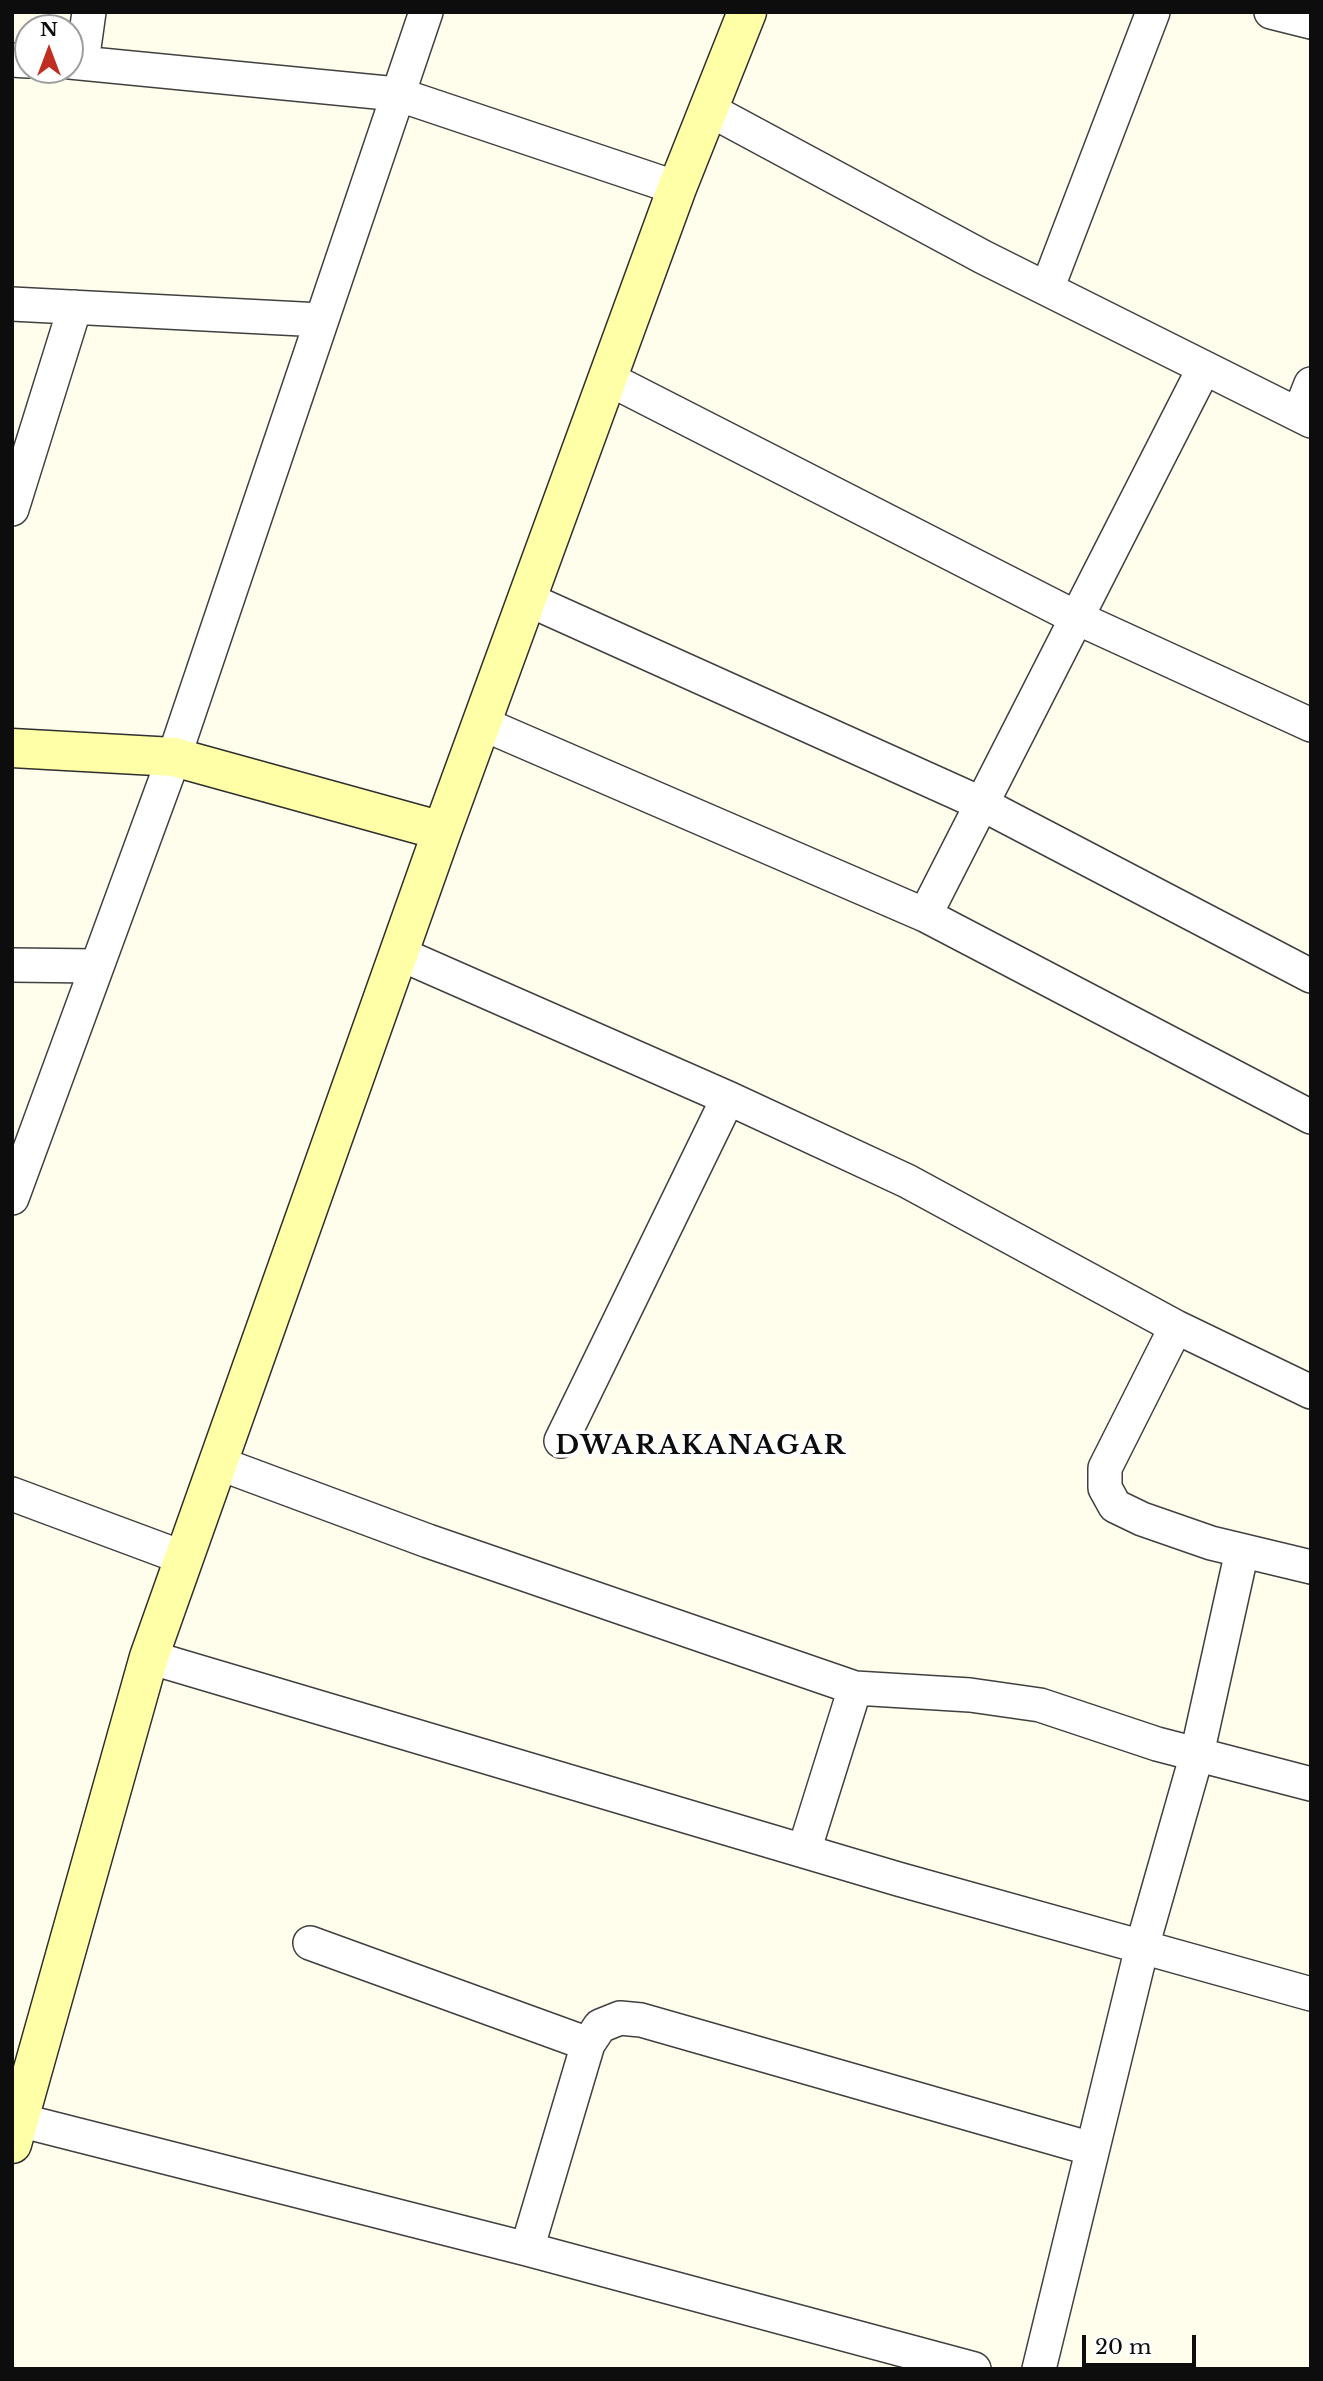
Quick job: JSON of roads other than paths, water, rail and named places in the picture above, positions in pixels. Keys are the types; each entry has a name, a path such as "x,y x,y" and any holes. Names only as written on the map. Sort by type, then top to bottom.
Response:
{"street":[{"path":"84,31 89,12"},
{"path":"12,1198 174,757 426,12"},
{"path":"747,12 677,188 481,723 149,1657 16,2132 527,2249 974,2369"},
{"path":"1047,289 1153,12"},
{"path":"1271,12 1311,22"},
{"path":"84,63 397,94 677,188"},
{"path":"708,109 1204,369 1307,406"},
{"path":"12,304 321,320"},
{"path":"12,509 75,306"},
{"path":"925,915 1204,369"},
{"path":"607,379 1075,617 1311,725"},
{"path":"527,599 980,803 1311,976"},
{"path":"481,723 925,915 1311,1118"},
{"path":"12,748 174,757 442,831"},
{"path":"398,953 728,1098 906,1181 1176,1327 1311,1392"},
{"path":"12,965 97,966"},
{"path":"561,1441 728,1098"},
{"path":"1176,1327 1115,1443 1105,1468 1105,1488 1115,1506 1142,1520 1242,1551 1311,1567"},
{"path":"218,1462 428,1541 855,1688 970,1695 1040,1705 1197,1754 1311,1784"},
{"path":"12,1494 184,1558"},
{"path":"1039,2369 1142,1947 1197,1754 1242,1551"},
{"path":"149,1657 804,1851 1311,1994"},
{"path":"804,1851 855,1688"},
{"path":"310,1942 588,2044"},
{"path":"527,2249 588,2044 600,2026 620,2018 641,2020 1092,2149"}],"district":[{"name":"DWARAKANAGAR","path":"701,1447"}]}
